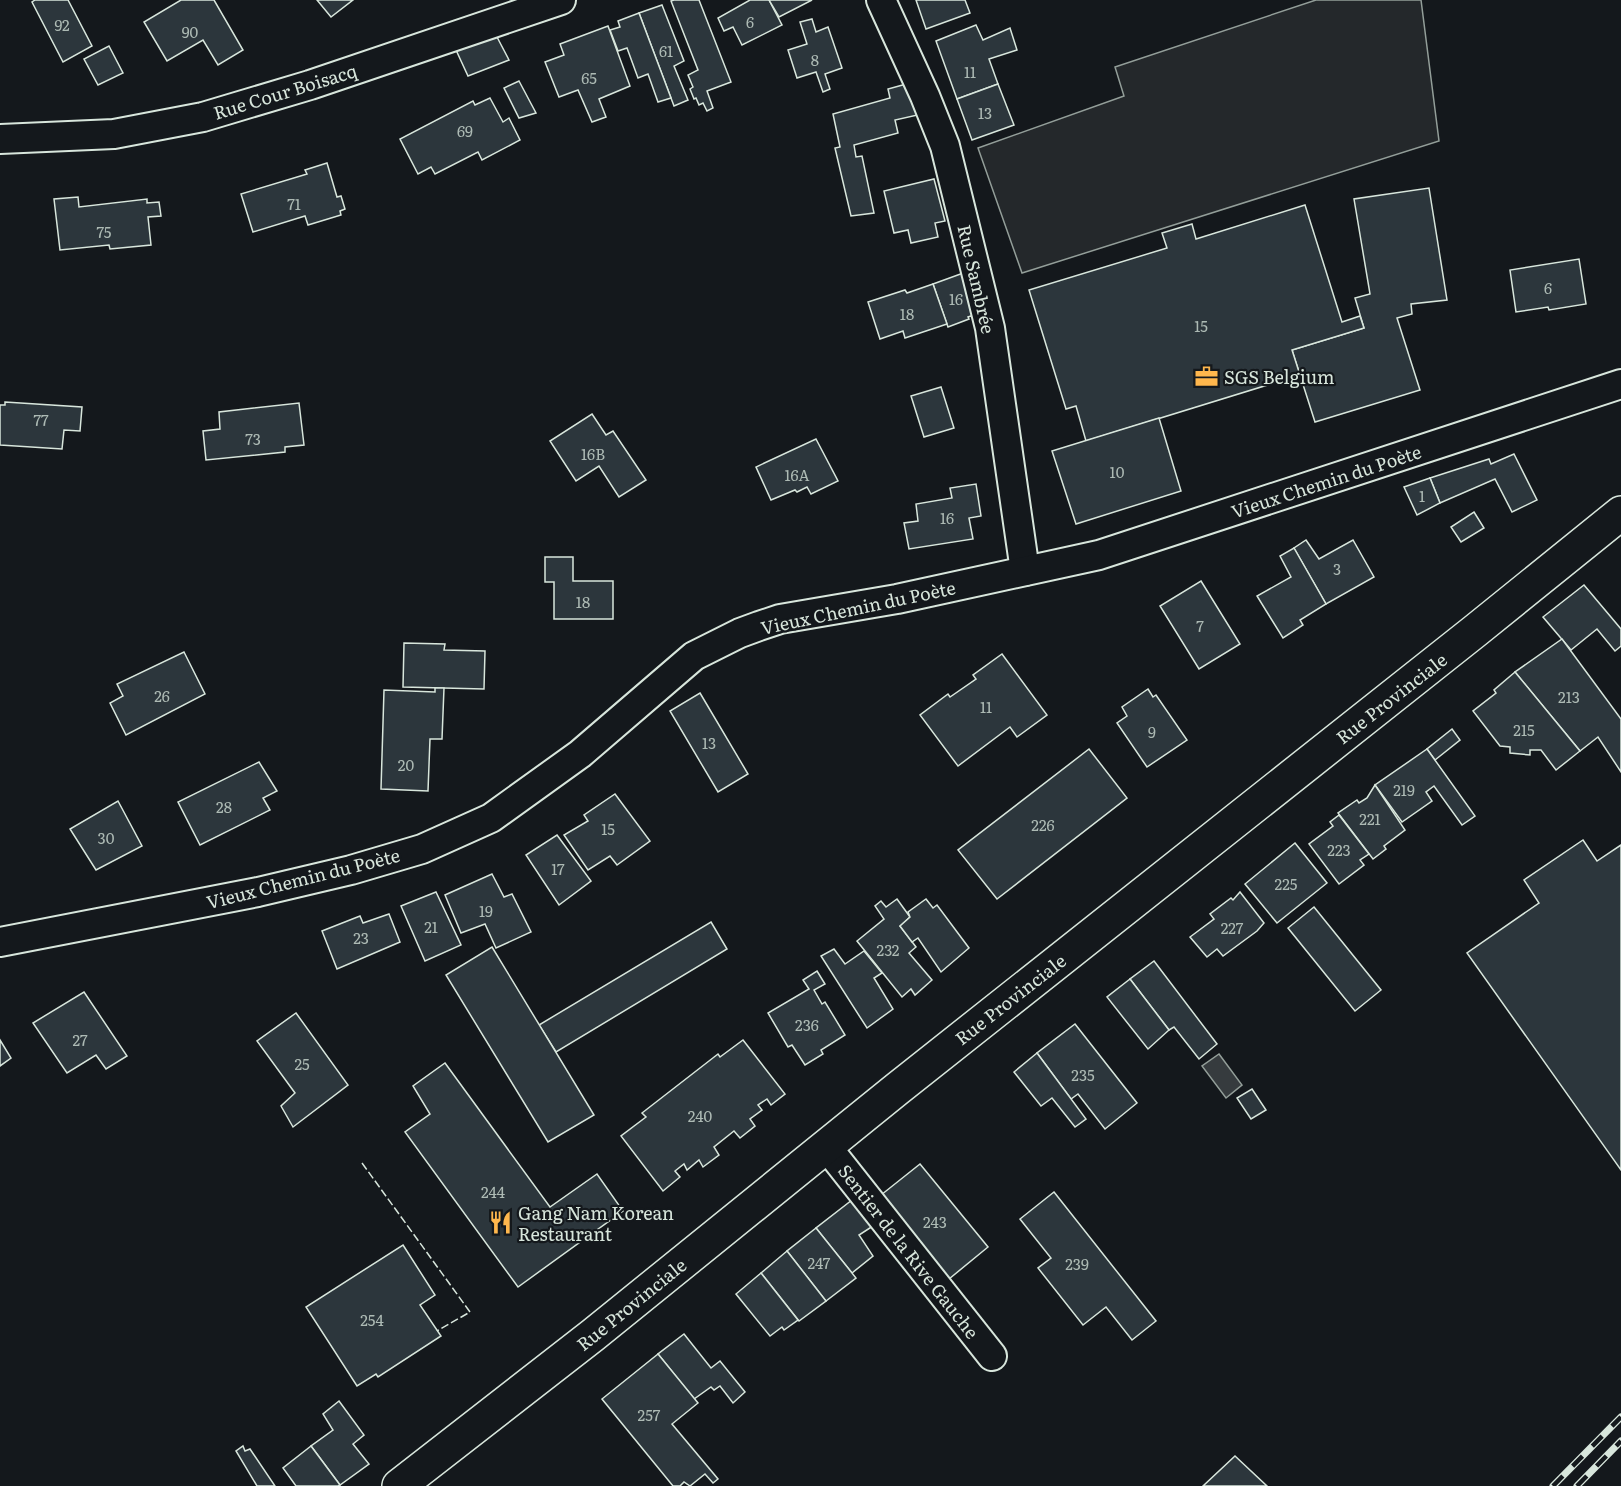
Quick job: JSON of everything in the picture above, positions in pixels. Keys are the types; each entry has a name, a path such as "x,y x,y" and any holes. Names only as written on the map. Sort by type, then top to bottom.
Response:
{"main road":[{"name":"Rue Provinciale","path":"399,1486 592,1335 1621,513"}],"street":[{"name":"Rue Cour Boisacq","path":"0,139 114,134 203,117 310,85 561,0"},
{"name":"Rue Sambrée","path":"881,0 945,146 990,328 1025,571"},
{"name":"Vieux Chemin du Poète","path":"0,942 258,892 351,870 422,849 491,818 536,787 580,754 694,656 740,633 780,619 897,599 1099,555 1621,384"},
{"name":"Sentier de la Rive Gauche","path":"826,1146 992,1356"}],"shaded area":[{"path":"1316,0 1421,0 1439,141 1022,273 978,148 1124,96 1115,67"},
{"path":"1219,1054 1242,1085 1226,1098 1202,1066"}],"building":[{"path":"35,0 68,0 92,46 63,62 32,2"},
{"path":"181,0 214,0 243,50 218,65 203,40 167,61 144,22"},
{"path":"317,0 353,0 331,17"},
{"path":"699,0 731,82 707,91 713,108 707,111 703,103 699,105 696,98 694,99 690,89 693,87 688,75 698,70 671,1"},
{"path":"750,0 769,0 782,25 742,45 733,27 724,31 718,18"},
{"path":"769,0 812,0 779,17"},
{"path":"916,0 965,0 970,13 926,29"},
{"path":"662,5 684,61 674,66 688,100 674,106 639,13"},
{"path":"639,13 671,98 658,102 648,74 638,78 627,48 618,51 610,30 620,27 618,21"},
{"path":"812,19 816,32 828,27 842,68 825,74 830,89 823,92 816,72 797,78 788,50 807,44 800,22"},
{"path":"976,25 983,40 1010,28 1017,50 989,59 998,84 957,99 936,41"},
{"path":"608,26 630,86 599,99 606,117 592,122 578,90 559,97 545,62 564,55 560,44"},
{"path":"497,37 509,60 468,76 456,50"},
{"path":"109,46 123,73 98,85 84,59"},
{"path":"519,81 536,113 519,118 504,88"},
{"path":"910,83 922,114 895,120 898,133 854,145 856,157 862,156 874,213 851,216 835,148 840,147 833,114 890,98 888,89"},
{"path":"998,84 1014,125 972,140 957,99"},
{"path":"490,98 503,122 509,118 520,140 482,160 478,152 435,174 431,167 418,174 400,139 473,101 475,105"},
{"path":"327,163 337,197 341,196 345,209 340,211 341,215 308,225 305,216 253,232 241,194 307,174 305,170"},
{"path":"934,179 945,221 935,223 938,237 911,243 908,230 894,233 884,191"},
{"path":"1429,188 1447,300 1411,304 1412,314 1397,318 1420,390 1315,422 1292,350 1364,328 1355,298 1370,294 1354,199"},
{"path":"78,197 79,207 147,199 147,203 159,202 161,216 148,217 151,245 110,249 109,245 60,250 54,199"},
{"path":"1305,205 1342,322 1360,316 1364,328 1292,350 1300,375 1086,441 1076,406 1066,409 1029,290 1167,248 1162,233 1192,224 1196,239"},
{"path":"1579,259 1586,304 1516,312 1510,270"},
{"path":"966,272 980,313 948,327 933,284"},
{"path":"933,284 947,324 905,338 903,331 880,339 868,302"},
{"path":"941,387 954,428 924,437 911,396"},
{"path":"5,402 82,407 80,431 64,430 62,449 0,445 0,405 5,405"},
{"path":"299,403 304,445 285,447 285,452 206,460 203,431 220,429 219,412"},
{"path":"592,414 606,435 613,431 646,480 619,497 599,466 576,481 550,441"},
{"path":"1159,418 1181,491 1076,524 1052,451"},
{"path":"816,439 838,481 811,494 807,487 771,500 756,467"},
{"path":"1514,454 1537,500 1512,512 1495,479 1440,503 1430,478 1489,459 1491,464"},
{"path":"1430,478 1440,503 1417,515 1404,487"},
{"path":"976,484 981,516 969,518 973,539 909,549 904,523 918,521 916,504 952,498 950,488"},
{"path":"1474,512 1484,528 1461,542 1451,527"},
{"path":"1306,540 1319,559 1353,540 1374,577 1326,604 1294,548"},
{"path":"1294,548 1326,604 1300,620 1303,625 1283,638 1257,596 1291,577 1280,556"},
{"path":"545,557 573,557 573,581 613,581 613,619 554,619 554,582 545,582"},
{"path":"1201,581 1240,644 1199,669 1160,606"},
{"path":"1584,585 1621,629 1621,646 1615,651 1597,629 1571,650 1543,617"},
{"path":"1562,639 1621,719 1621,772 1598,737 1580,751 1515,672"},
{"path":"404,643 445,644 444,650 485,651 484,689 403,687"},
{"path":"184,652 205,694 126,735 110,703 123,696 117,684"},
{"path":"1002,654 1047,715 1017,737 1010,727 958,766 920,715 948,694 950,697 976,679 973,675"},
{"path":"1515,672 1580,751 1556,770 1541,750 1530,750 1530,755 1510,753 1510,747 1500,746 1473,711 1496,693 1494,690"},
{"path":"435,688 444,688 442,739 430,739 428,791 381,789 384,690 435,692"},
{"path":"1148,689 1153,697 1156,695 1187,740 1147,767 1117,723 1127,716 1122,707"},
{"path":"700,693 748,774 718,792 670,711"},
{"path":"1452,729 1460,740 1435,760 1427,749"},
{"path":"1089,749 1127,798 997,899 958,850"},
{"path":"1427,749 1475,816 1462,825 1434,786 1426,792 1432,801 1402,822 1375,785"},
{"path":"259,762 277,791 263,798 270,810 200,845 178,802"},
{"path":"1375,785 1405,830 1384,846 1386,849 1373,859 1338,813 1357,800 1359,803 1367,798"},
{"path":"615,794 650,841 617,865 610,856 588,870 564,835 588,821 584,815"},
{"path":"118,801 142,846 96,870 70,829"},
{"path":"1339,815 1369,854 1360,860 1364,865 1339,884 1309,844 1333,826 1330,822"},
{"path":"557,835 591,881 559,905 526,855"},
{"path":"1583,840 1597,861 1621,845 1621,1170 1467,953 1539,903 1524,880"},
{"path":"1295,843 1327,883 1277,923 1245,884"},
{"path":"492,874 504,897 512,894 531,932 496,948 485,924 461,933 445,895"},
{"path":"436,892 461,945 425,961 401,906"},
{"path":"1240,892 1264,923 1257,931 1223,956 1217,949 1207,957 1190,937 1214,919 1210,914 1231,898 1233,900"},
{"path":"897,899 910,917 900,926 916,947 909,953 932,980 915,995 911,989 902,997 857,941 884,919 875,906 881,901 886,907"},
{"path":"926,899 933,908 937,905 969,948 941,972 918,938 912,942 900,926 910,917 908,912"},
{"path":"1314,907 1381,990 1355,1011 1288,928"},
{"path":"389,914 400,942 337,969 322,931 360,916 363,923"},
{"path":"711,922 727,949 556,1052 539,1025"},
{"path":"492,947 594,1115 548,1142 446,975"},
{"path":"834,949 845,964 864,951 882,973 874,978 893,1009 867,1028 821,956"},
{"path":"1154,961 1217,1044 1199,1059 1174,1027 1169,1030 1130,979"},
{"path":"817,971 825,984 814,990 822,1004 825,1002 845,1035 821,1050 823,1054 805,1065 792,1045 788,1047 768,1013 809,989 803,980"},
{"path":"1130,979 1169,1030 1148,1049 1107,997"},
{"path":"84,992 127,1056 106,1069 96,1055 67,1073 33,1023"},
{"path":"296,1013 348,1085 293,1127 281,1106 295,1093 257,1041"},
{"path":"1075,1024 1137,1103 1105,1129 1078,1094 1071,1099 1037,1053"},
{"path":"0,1040 11,1058 0,1066"},
{"path":"743,1040 785,1094 771,1105 767,1099 758,1105 762,1110 750,1119 755,1126 740,1138 734,1131 714,1147 719,1155 703,1167 699,1160 687,1170 684,1164 675,1171 680,1177 663,1191 621,1136 646,1117 642,1113 718,1054 720,1057"},
{"path":"1037,1053 1086,1119 1075,1127 1052,1098 1041,1106 1014,1072"},
{"path":"445,1063 550,1207 597,1174 623,1211 518,1287 405,1132 430,1114 413,1086"},
{"path":"1252,1089 1266,1110 1251,1119 1237,1098"},
{"path":"920,1164 988,1247 949,1279 881,1195"},
{"path":"1054,1192 1156,1321 1132,1340 1106,1307 1083,1325 1038,1268 1051,1258 1020,1219"},
{"path":"852,1200 873,1226 859,1235 873,1256 852,1273 816,1228"},
{"path":"816,1228 856,1278 826,1301 787,1251"},
{"path":"403,1245 435,1295 420,1305 441,1336 378,1377 376,1374 357,1386 306,1307"},
{"path":"787,1251 826,1301 799,1321 761,1273"},
{"path":"761,1273 798,1320 784,1330 782,1327 770,1336 736,1294"},
{"path":"684,1334 711,1368 720,1361 745,1392 733,1403 720,1386 714,1390 711,1387 694,1399 658,1354"},
{"path":"658,1354 698,1403 672,1424 718,1479 713,1483 705,1474 690,1486 684,1482 680,1486 673,1486 602,1399"},
{"path":"339,1401 364,1435 353,1444 369,1464 340,1485 311,1446 333,1430 323,1414"},
{"path":"243,1446 245,1451 250,1449 275,1486 257,1486 236,1451"},
{"path":"311,1446 340,1485 296,1486 283,1468"},
{"path":"1235,1456 1267,1486 1203,1486"}],"railway":[{"path":"1553,1486 1621,1417"},
{"path":"1577,1486 1621,1441"}],"fence":[{"path":"362,1163 470,1312 437,1331"}],"place":[{"name":"SGS Belgium","path":"1206,376"},
{"name":"Gang Nam Korean Restaurant","path":"500,1222"}]}
